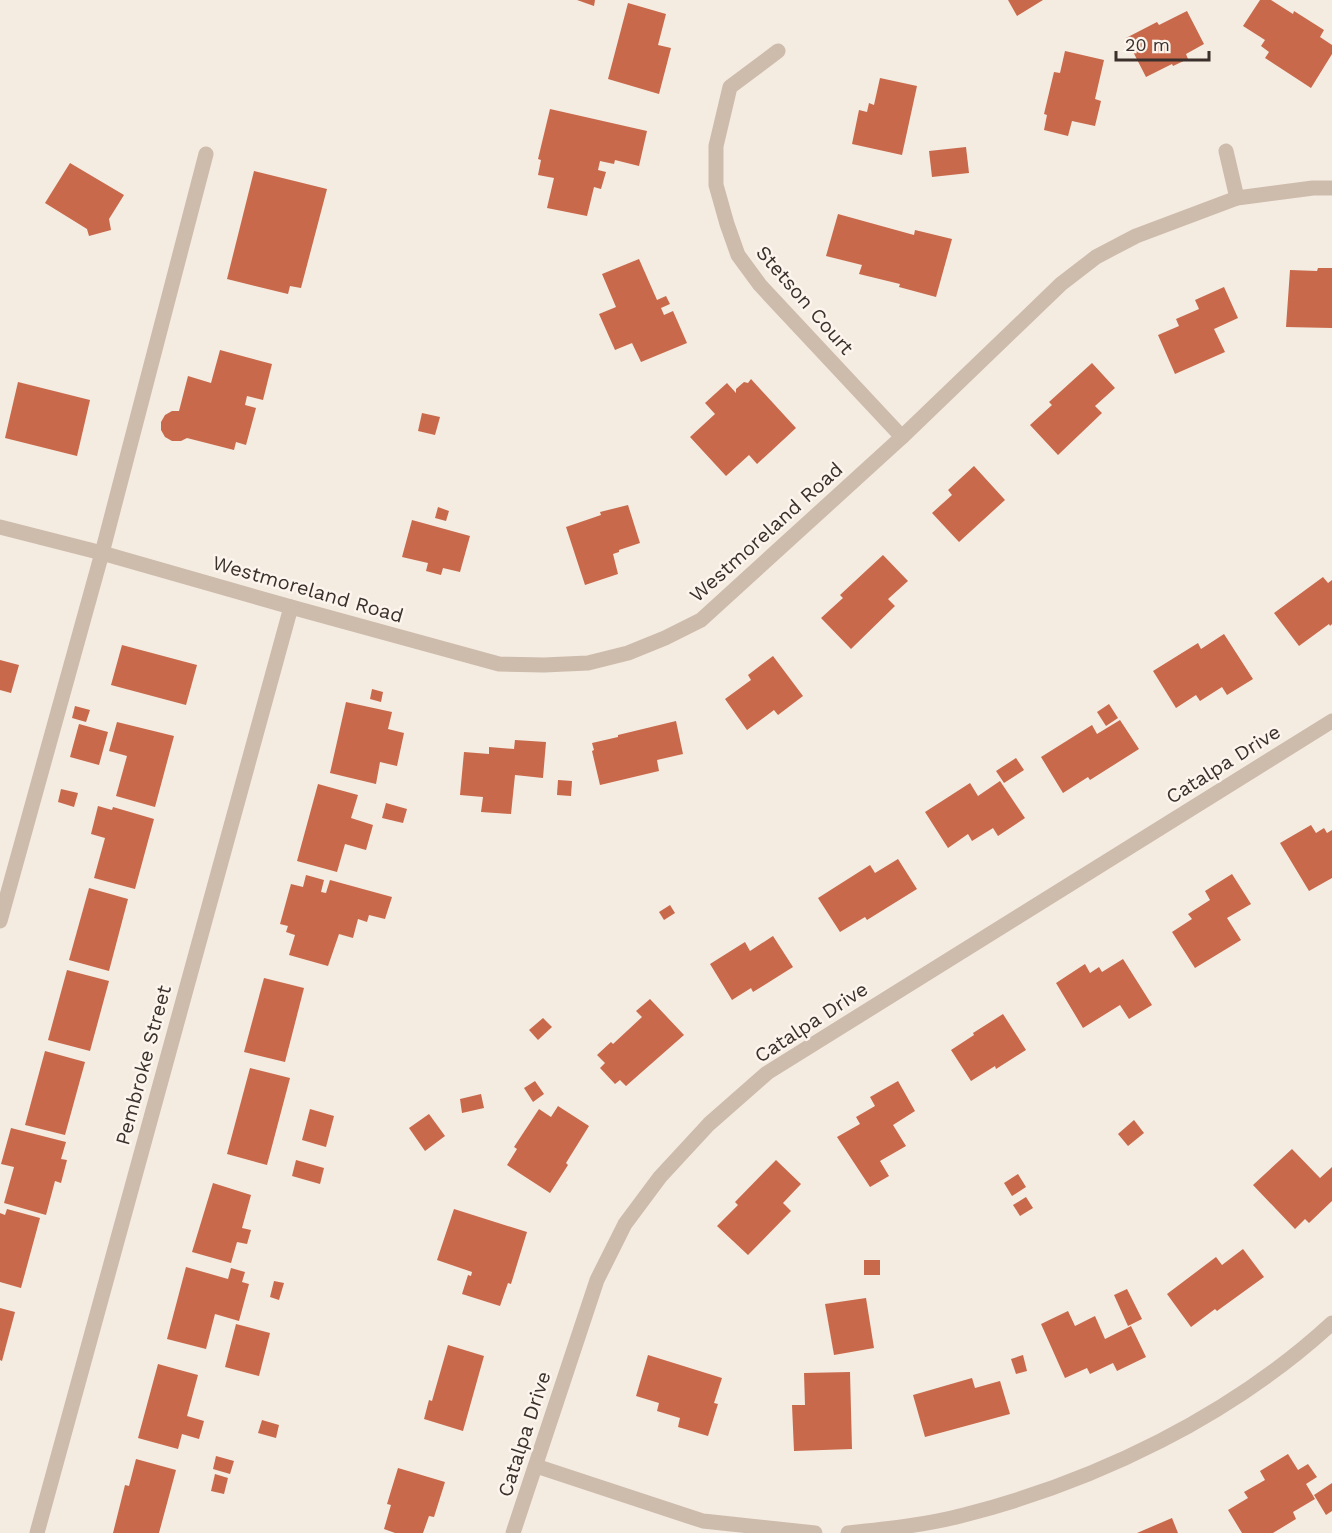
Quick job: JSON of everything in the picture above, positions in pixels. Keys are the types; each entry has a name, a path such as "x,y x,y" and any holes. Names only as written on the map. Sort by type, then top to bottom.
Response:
{"street":[{"name":"Stetson Court","path":"778,51 730,87 716,146 716,185 727,224 738,255 760,285 902,437"},
{"path":"1226,151 1238,198"},
{"path":"0,921 102,553 206,154"},
{"name":"Westmoreland Road","path":"0,527 499,663 544,665 588,663 627,653 666,638 701,620 902,437 1061,284 1096,257 1136,236 1238,198 1313,188 1332,188"},
{"name":"Pembroke Street","path":"37,1533 291,607"},
{"name":"Catalpa Drive","path":"513,1533 597,1280 625,1224 660,1177 709,1124 767,1073 1332,721"},
{"path":"848,1533 898,1528 963,1515 1019,1499 1082,1476 1138,1451 1198,1420 1305,1348 1332,1323"},
{"path":"536,1466 703,1521 815,1533"}],"building":[{"path":"577,0 595,0 594,6"},
{"path":"1008,0 1043,0 1017,16"},
{"path":"1260,0 1271,0 1324,30 1320,37 1332,45 1332,54 1311,88 1265,58 1269,52 1261,46 1265,40 1243,26"},
{"path":"628,3 666,14 658,45 671,48 659,94 608,79"},
{"path":"1187,11 1204,44 1186,54 1188,59 1146,77 1126,38 1157,22 1159,25"},
{"path":"1065,51 1104,60 1095,99 1101,101 1095,126 1072,121 1068,136 1044,130 1047,115 1044,114 1054,72 1060,73"},
{"path":"880,78 917,86 902,155 852,144 859,110 867,112 869,103 874,105"},
{"path":"550,109 647,131 639,166 615,160 614,164 600,161 598,170 606,172 601,189 594,187 587,216 547,208 554,178 538,175 541,160 538,159"},
{"path":"966,147 969,173 932,177 929,151"},
{"path":"70,163 124,195 109,219 111,230 89,236 87,229 45,203"},
{"path":"254,171 327,189 301,288 290,286 288,294 227,279"},
{"path":"838,214 914,235 915,230 952,239 936,297 899,287 900,284 859,274 862,265 826,256"},
{"path":"639,259 657,300 666,296 670,304 661,308 664,315 673,311 687,343 641,362 632,343 615,350 599,314 616,307 602,274"},
{"path":"1318,268 1332,268 1332,328 1286,327 1290,270 1317,271"},
{"path":"1224,287 1238,318 1214,329 1225,352 1175,374 1158,335 1179,326 1176,319 1199,309 1195,300"},
{"path":"220,350 272,364 263,400 247,396 245,405 256,408 246,445 236,442 234,450 187,438 172,441 165,437 161,430 161,422 165,415 172,411 179,411 188,376 211,383"},
{"path":"1092,363 1115,388 1095,406 1102,413 1058,455 1030,425 1052,405 1049,402"},
{"path":"751,379 796,428 757,464 749,455 726,476 690,437 715,414 705,403 727,383 736,393 736,389"},
{"path":"18,382 90,400 77,456 5,438"},
{"path":"422,413 440,417 435,435 418,431"},
{"path":"974,466 1005,500 959,542 932,513 952,495 948,490"},
{"path":"628,505 640,543 613,554 618,574 585,585 566,527 601,515 600,512"},
{"path":"438,507 449,511 446,521 435,518"},
{"path":"412,520 470,536 460,572 443,568 441,575 426,571 428,563 402,557"},
{"path":"883,555 908,581 888,599 895,606 851,649 821,618 843,598 840,595"},
{"path":"1323,577 1328,583 1332,580 1332,624 1299,646 1274,613"},
{"path":"1224,634 1253,679 1227,695 1222,687 1200,701 1196,695 1176,708 1153,671 1198,643 1201,649"},
{"path":"122,645 197,665 186,705 111,685"},
{"path":"773,656 803,696 778,715 774,710 747,730 725,699 751,680 748,675"},
{"path":"0,660 19,665 11,693 0,690"},
{"path":"372,689 383,692 381,702 370,699"},
{"path":"346,702 392,712 388,729 404,733 397,766 380,762 376,784 330,773"},
{"path":"1109,704 1118,718 1106,726 1097,712"},
{"path":"75,706 90,710 86,722 72,718"},
{"path":"1120,720 1139,749 1090,780 1088,777 1063,793 1041,757 1092,725 1097,734"},
{"path":"676,721 683,754 657,760 659,771 600,785 592,743"},
{"path":"117,722 174,736 155,807 116,796 127,756 109,751"},
{"path":"79,724 108,732 99,765 70,757"},
{"path":"515,740 546,742 543,778 515,775 511,814 481,812 483,797 460,795 464,752 489,754 489,747 514,749"},
{"path":"1016,758 1024,770 1004,783 996,771"},
{"path":"558,780 572,781 571,796 557,795"},
{"path":"1000,781 1025,818 998,836 993,828 972,841 968,834 948,848 925,812 970,783 978,796"},
{"path":"318,784 358,795 351,818 373,825 366,850 345,844 337,872 297,861"},
{"path":"61,789 78,793 74,807 58,802"},
{"path":"386,803 407,809 403,823 382,818"},
{"path":"98,806 112,810 113,807 154,819 135,889 94,878 105,838 91,834"},
{"path":"1311,825 1316,833 1324,828 1327,833 1332,830 1332,878 1309,891 1280,843"},
{"path":"898,859 917,889 867,920 865,917 840,932 818,898 870,865 875,873"},
{"path":"1232,874 1251,904 1227,918 1241,940 1195,968 1172,932 1192,919 1188,914 1210,900 1205,891"},
{"path":"306,875 324,880 321,892 326,893 330,880 392,897 385,919 369,915 367,922 358,919 353,938 339,934 328,966 289,955 295,935 286,932 288,926 280,924 291,884 303,887"},
{"path":"89,888 128,899 109,971 69,960"},
{"path":"670,905 675,913 664,920 659,912"},
{"path":"773,936 793,967 753,992 751,988 732,1000 710,964 745,942 750,951"},
{"path":"1123,959 1152,1005 1129,1019 1120,1005 1083,1028 1056,983 1085,964 1090,973 1099,967 1102,972"},
{"path":"67,970 109,981 90,1051 48,1040"},
{"path":"264,978 304,988 285,1062 244,1052"},
{"path":"650,999 684,1035 626,1086 620,1080 615,1084 600,1068 605,1063 597,1055 611,1042 613,1044 642,1017 636,1011"},
{"path":"1003,1014 1026,1050 996,1069 995,1066 971,1081 951,1050"},
{"path":"543,1018 552,1027 538,1040 529,1030"},
{"path":"45,1051 85,1062 65,1135 25,1125"},
{"path":"250,1068 290,1078 267,1165 227,1154"},
{"path":"535,1081 544,1094 533,1102 524,1088"},
{"path":"898,1081 915,1111 893,1125 906,1146 880,1161 889,1176 870,1187 837,1137 860,1124 856,1117 875,1106 870,1097"},
{"path":"481,1094 484,1108 462,1113 460,1099"},
{"path":"558,1106 589,1126 550,1193 507,1165 517,1149 514,1147 539,1109 551,1117"},
{"path":"310,1109 334,1116 326,1147 302,1140"},
{"path":"429,1114 445,1136 425,1151 409,1128"},
{"path":"1134,1120 1144,1133 1128,1146 1118,1134"},
{"path":"11,1128 66,1142 61,1159 67,1160 61,1183 55,1181 46,1215 4,1203 14,1167 1,1164"},
{"path":"1292,1149 1320,1178 1332,1167 1332,1201 1309,1223 1305,1219 1295,1229 1253,1185"},
{"path":"296,1160 324,1168 320,1184 292,1176"},
{"path":"776,1160 801,1184 783,1203 791,1211 748,1255 717,1226 738,1205 735,1202"},
{"path":"1018,1174 1026,1187 1012,1196 1004,1183"},
{"path":"213,1183 251,1195 242,1228 251,1230 247,1244 237,1242 231,1263 192,1252"},
{"path":"1026,1197 1033,1208 1020,1216 1013,1205"},
{"path":"7,1209 40,1218 21,1288 0,1282 0,1213 5,1215"},
{"path":"454,1209 527,1232 511,1284 508,1283 500,1306 462,1294 468,1275 471,1276 472,1272 437,1260"},
{"path":"1243,1249 1264,1277 1191,1327 1167,1294 1216,1257 1222,1265"},
{"path":"864,1260 880,1260 880,1275 864,1275"},
{"path":"186,1267 228,1279 231,1268 245,1272 242,1282 249,1284 239,1321 215,1314 206,1349 167,1339"},
{"path":"274,1281 284,1283 279,1300 270,1297"},
{"path":"1127,1289 1142,1319 1128,1326 1114,1295"},
{"path":"866,1298 874,1348 834,1355 825,1304"},
{"path":"0,1308 15,1312 2,1361 0,1360"},
{"path":"1068,1311 1075,1326 1095,1316 1105,1339 1131,1326 1146,1357 1117,1371 1113,1363 1090,1374 1087,1368 1065,1378 1041,1324"},
{"path":"236,1324 270,1333 259,1376 225,1367"},
{"path":"448,1345 484,1356 463,1431 424,1419 429,1400 432,1401"},
{"path":"648,1355 722,1378 714,1403 718,1404 708,1436 678,1427 680,1418 657,1411 659,1403 636,1396"},
{"path":"1023,1355 1027,1371 1016,1374 1011,1359"},
{"path":"158,1364 198,1375 187,1416 204,1421 199,1439 182,1434 178,1449 138,1438"},
{"path":"850,1372 852,1449 794,1451 792,1405 805,1405 804,1373"},
{"path":"972,1378 975,1388 1000,1381 1010,1414 925,1437 913,1395"},
{"path":"262,1420 279,1425 276,1438 258,1433"},
{"path":"1288,1454 1298,1470 1308,1464 1317,1477 1306,1484 1315,1499 1293,1512 1296,1519 1273,1533 1242,1533 1228,1510 1248,1498 1244,1492 1265,1480 1260,1471"},
{"path":"216,1456 234,1461 230,1474 213,1469"},
{"path":"136,1459 176,1470 159,1533 113,1533 125,1485 129,1486"},
{"path":"398,1468 445,1482 434,1517 429,1516 423,1533 395,1533 384,1529 391,1505 387,1504"},
{"path":"215,1474 228,1478 224,1494 211,1491"},
{"path":"1332,1483 1332,1511 1326,1515 1314,1495"},
{"path":"1172,1518 1178,1533 1137,1533"}]}
